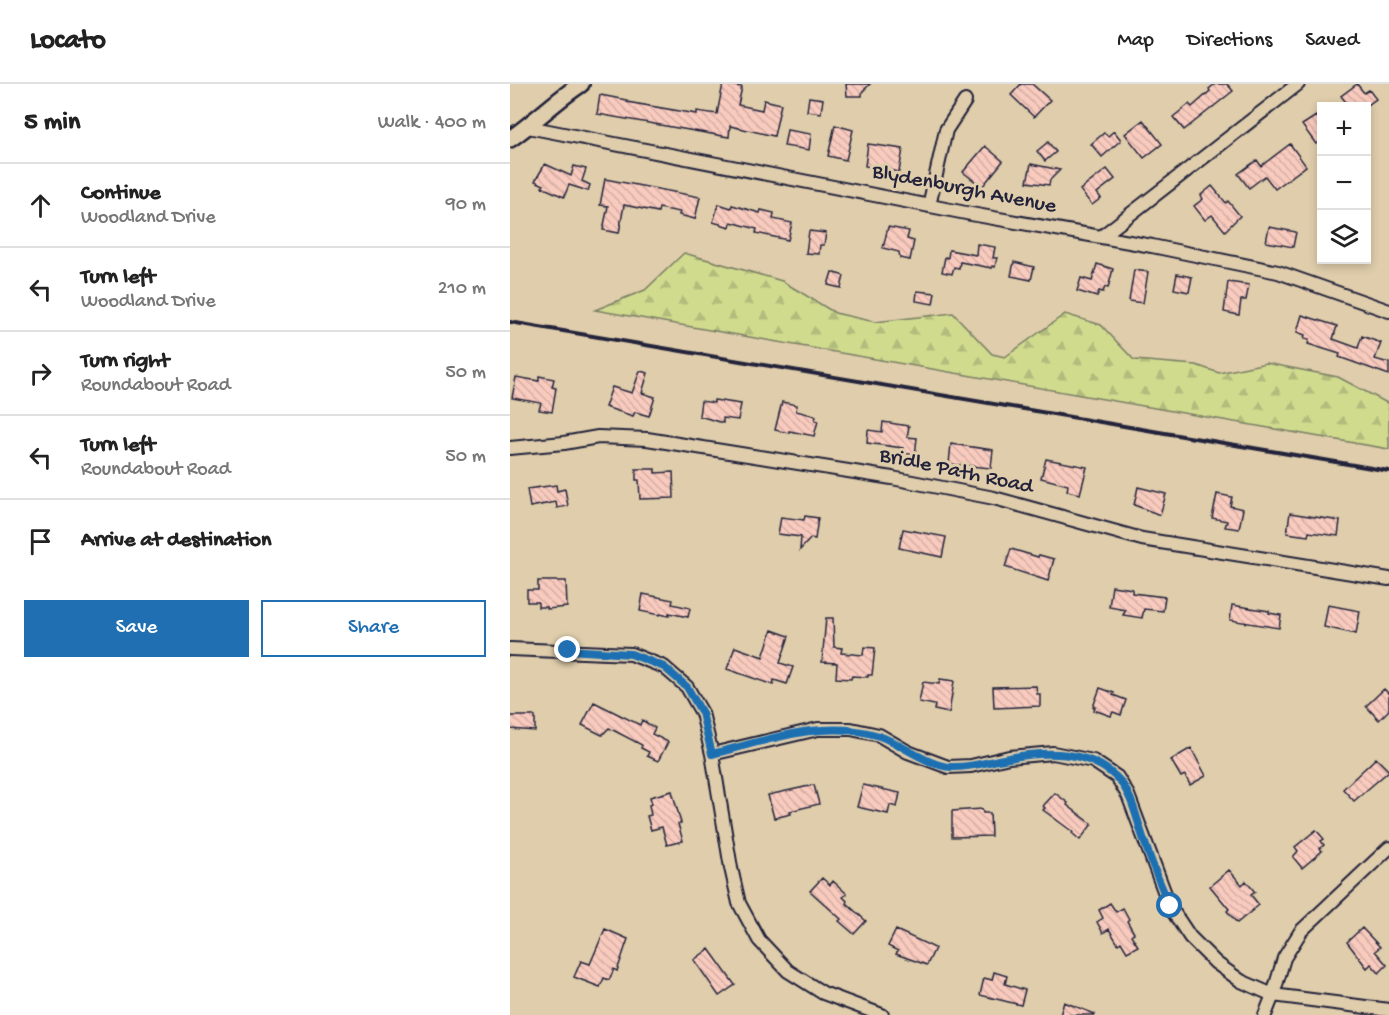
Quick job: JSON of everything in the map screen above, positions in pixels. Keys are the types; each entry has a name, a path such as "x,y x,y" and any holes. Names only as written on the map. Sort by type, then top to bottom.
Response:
{"street":[{"path":"510,139 528,127 561,97 581,84"},
{"path":"1101,237 1298,84"},
{"path":"929,206 946,130 965,101"},
{"name":"Blydenburgh Avenue","path":"528,127 1278,272 1389,311"},
{"name":"Bridle Path Road","path":"510,448 598,437 647,439 892,478 994,498 1143,539 1389,579"},
{"path":"510,649 631,654 664,667 687,687 702,713 712,754 739,903 759,940 788,971 823,993 882,1015"},
{"path":"712,754 818,729 851,729 879,735 908,752 948,767 971,766 1009,758 1053,753 1093,760 1117,777 1128,795 1170,906 1190,937 1216,963 1241,981 1273,995 1389,1010"},
{"path":"1265,1015 1284,958 1301,931 1389,848"}],"green space":[{"path":"684,253 782,281 835,313 875,322 953,313 992,354 1005,357 1065,314 1101,325 1134,360 1196,365 1219,373 1266,363 1338,377 1389,404 1389,449 595,310 645,290"}],"building":[{"path":"723,84 742,87 738,105 762,110 764,100 781,104 774,136 730,126 729,137 597,114 600,95 697,114 697,111 717,114"},
{"path":"846,84 870,84 862,92 862,96 847,96"},
{"path":"1021,84 1032,84 1050,100 1034,117 1011,95"},
{"path":"1215,84 1227,84 1233,91 1184,130 1173,117 1189,104 1192,107"},
{"path":"1357,84 1364,93 1369,90 1376,99 1371,102 1346,102 1341,96"},
{"path":"809,97 823,99 821,113 807,111"},
{"path":"1317,117 1317,143 1316,144 1302,125"},
{"path":"1143,120 1162,144 1144,158 1125,134"},
{"path":"835,125 853,130 846,160 828,156"},
{"path":"787,130 811,134 809,150 784,146"},
{"path":"1114,131 1121,140 1102,157 1091,144 1104,133 1108,136"},
{"path":"1048,142 1056,152 1045,161 1037,151"},
{"path":"868,144 903,149 899,172 865,166"},
{"path":"1290,144 1306,166 1275,189 1265,176 1249,188 1238,174 1257,160 1261,166"},
{"path":"985,146 1003,161 982,187 963,172"},
{"path":"545,164 571,176 574,166 586,169 582,181 590,185 588,191 569,185 564,197 542,187 544,185 535,181"},
{"path":"1031,164 1060,170 1050,180 1049,185 1027,182"},
{"path":"1107,169 1115,179 1097,193 1101,198 1092,205 1080,190"},
{"path":"605,179 700,197 695,219 679,215 680,212 659,208 658,212 624,205 619,233 603,230 608,206 600,205"},
{"path":"1212,186 1240,216 1225,231 1212,215 1205,220 1194,206 1203,199 1201,195"},
{"path":"719,204 731,208 732,205 760,213 761,210 774,213 773,219 792,223 788,240 756,233 757,229 731,222 730,227 713,222"},
{"path":"888,227 909,231 907,239 914,241 910,260 900,258 899,252 883,248"},
{"path":"1269,227 1296,232 1293,247 1266,242"},
{"path":"809,231 826,233 824,245 820,245 819,254 806,253"},
{"path":"977,244 995,247 993,258 997,258 995,267 960,262 959,268 954,267 952,274 942,272 949,250 976,255"},
{"path":"1014,262 1034,267 1031,280 1011,276"},
{"path":"1097,264 1113,269 1108,288 1105,287 1103,292 1099,291 1097,297 1077,291 1081,278 1092,281"},
{"path":"1134,270 1148,272 1143,303 1129,301"},
{"path":"832,272 844,276 841,288 828,285"},
{"path":"1177,274 1192,277 1189,292 1174,289"},
{"path":"1228,282 1249,285 1246,300 1241,300 1239,315 1224,312"},
{"path":"917,291 935,293 933,304 916,301"},
{"path":"1302,315 1337,326 1333,339 1358,348 1362,336 1381,343 1375,359 1389,363 1389,375 1339,357 1340,354 1308,344 1309,340 1304,339 1305,335 1297,332"},
{"path":"640,371 648,373 642,393 655,397 649,416 635,412 633,416 605,407 612,387 632,393"},
{"path":"539,376 554,379 552,387 556,388 552,412 539,410 541,403 512,398 516,377 539,381"},
{"path":"714,400 741,404 738,420 723,418 723,423 699,416 701,401 714,403"},
{"path":"782,402 797,405 796,411 816,416 815,420 818,421 814,436 775,430"},
{"path":"883,422 909,426 907,437 917,438 915,455 903,453 903,448 867,443 868,430 882,432"},
{"path":"951,444 993,450 991,468 949,464"},
{"path":"1046,459 1087,467 1080,494 1067,491 1068,485 1041,478"},
{"path":"636,469 655,469 655,473 673,472 674,498 640,499"},
{"path":"556,485 557,491 565,489 568,506 557,508 556,502 530,507 527,489"},
{"path":"1138,487 1166,494 1160,515 1134,505"},
{"path":"1217,494 1232,497 1230,506 1243,509 1239,529 1225,527 1227,521 1212,518"},
{"path":"1290,513 1340,521 1338,536 1309,532 1308,536 1287,533"},
{"path":"805,516 818,518 815,539 811,538 800,550 801,537 778,534 781,517 804,520"},
{"path":"903,529 946,537 942,557 899,548"},
{"path":"1011,549 1054,559 1048,581 1005,567"},
{"path":"538,581 566,581 567,607 547,609 547,607 538,607 538,602 527,602 527,590 538,590"},
{"path":"1112,586 1132,589 1132,593 1165,597 1163,611 1144,609 1142,618 1123,615 1126,610 1109,607"},
{"path":"643,594 673,600 672,604 690,608 688,617 640,611"},
{"path":"1232,605 1281,615 1279,628 1230,620"},
{"path":"1328,605 1360,611 1356,634 1324,627"},
{"path":"826,618 833,618 834,647 842,648 841,653 863,655 864,647 875,648 872,675 852,676 851,679 836,678 837,663 822,662"},
{"path":"772,630 789,636 780,663 793,667 787,684 774,680 773,685 727,669 735,647 763,657"},
{"path":"940,679 954,681 949,713 934,710 935,705 919,702 923,682 939,684"},
{"path":"1036,686 1037,694 1040,694 1040,706 994,708 993,687"},
{"path":"1100,688 1126,700 1121,715 1113,712 1111,716 1094,710"},
{"path":"1384,689 1389,694 1389,710 1379,720 1366,706"},
{"path":"594,702 640,725 642,720 655,728 652,734 668,742 658,761 647,756 649,752 641,748 642,745 609,728 602,735 582,725"},
{"path":"510,716 535,716 535,731 510,729"},
{"path":"1191,748 1206,776 1190,785 1185,775 1181,777 1171,760"},
{"path":"1376,758 1389,771 1354,801 1343,789"},
{"path":"814,785 819,804 790,811 791,814 774,818 768,795"},
{"path":"863,785 900,793 897,807 890,805 888,814 857,807"},
{"path":"672,791 681,823 678,824 683,841 667,845 662,827 651,830 647,816 651,815 650,797"},
{"path":"1055,793 1092,824 1080,840 1073,832 1043,810 1045,808 1043,806"},
{"path":"982,809 983,813 990,813 991,836 952,837 952,811"},
{"path":"1316,830 1324,839 1321,841 1324,845 1320,848 1322,851 1302,868 1293,857 1298,851 1295,847"},
{"path":"1229,870 1242,885 1246,881 1255,892 1251,895 1259,905 1237,923 1210,886"},
{"path":"822,878 830,885 833,881 847,894 843,897 846,903 866,921 854,934 810,891"},
{"path":"1110,903 1116,912 1123,908 1134,933 1131,935 1138,946 1127,952 1121,942 1118,944 1109,929 1103,933 1097,922 1103,918 1099,910"},
{"path":"1362,928 1380,947 1375,951 1387,965 1379,973 1371,964 1367,968 1347,942"},
{"path":"605,929 628,939 617,971 614,969 609,980 604,978 600,987 574,977 581,961 590,964"},
{"path":"896,930 935,948 927,965 896,954 898,951 888,946"},
{"path":"709,949 735,985 719,996 694,960"},
{"path":"994,972 1007,976 1005,984 1025,990 1021,1005 980,995 984,978 992,980"},
{"path":"1064,1002 1095,1014 1095,1015 1060,1015"}],"railway":[{"path":"510,322 1389,471"}],"route":[{"path":"568,650 631,654 664,667 687,687 702,713 712,754 818,729 851,729 879,735 908,752 948,767 971,766 1009,758 1053,753 1093,760 1117,777 1128,795 1170,906"}]}
